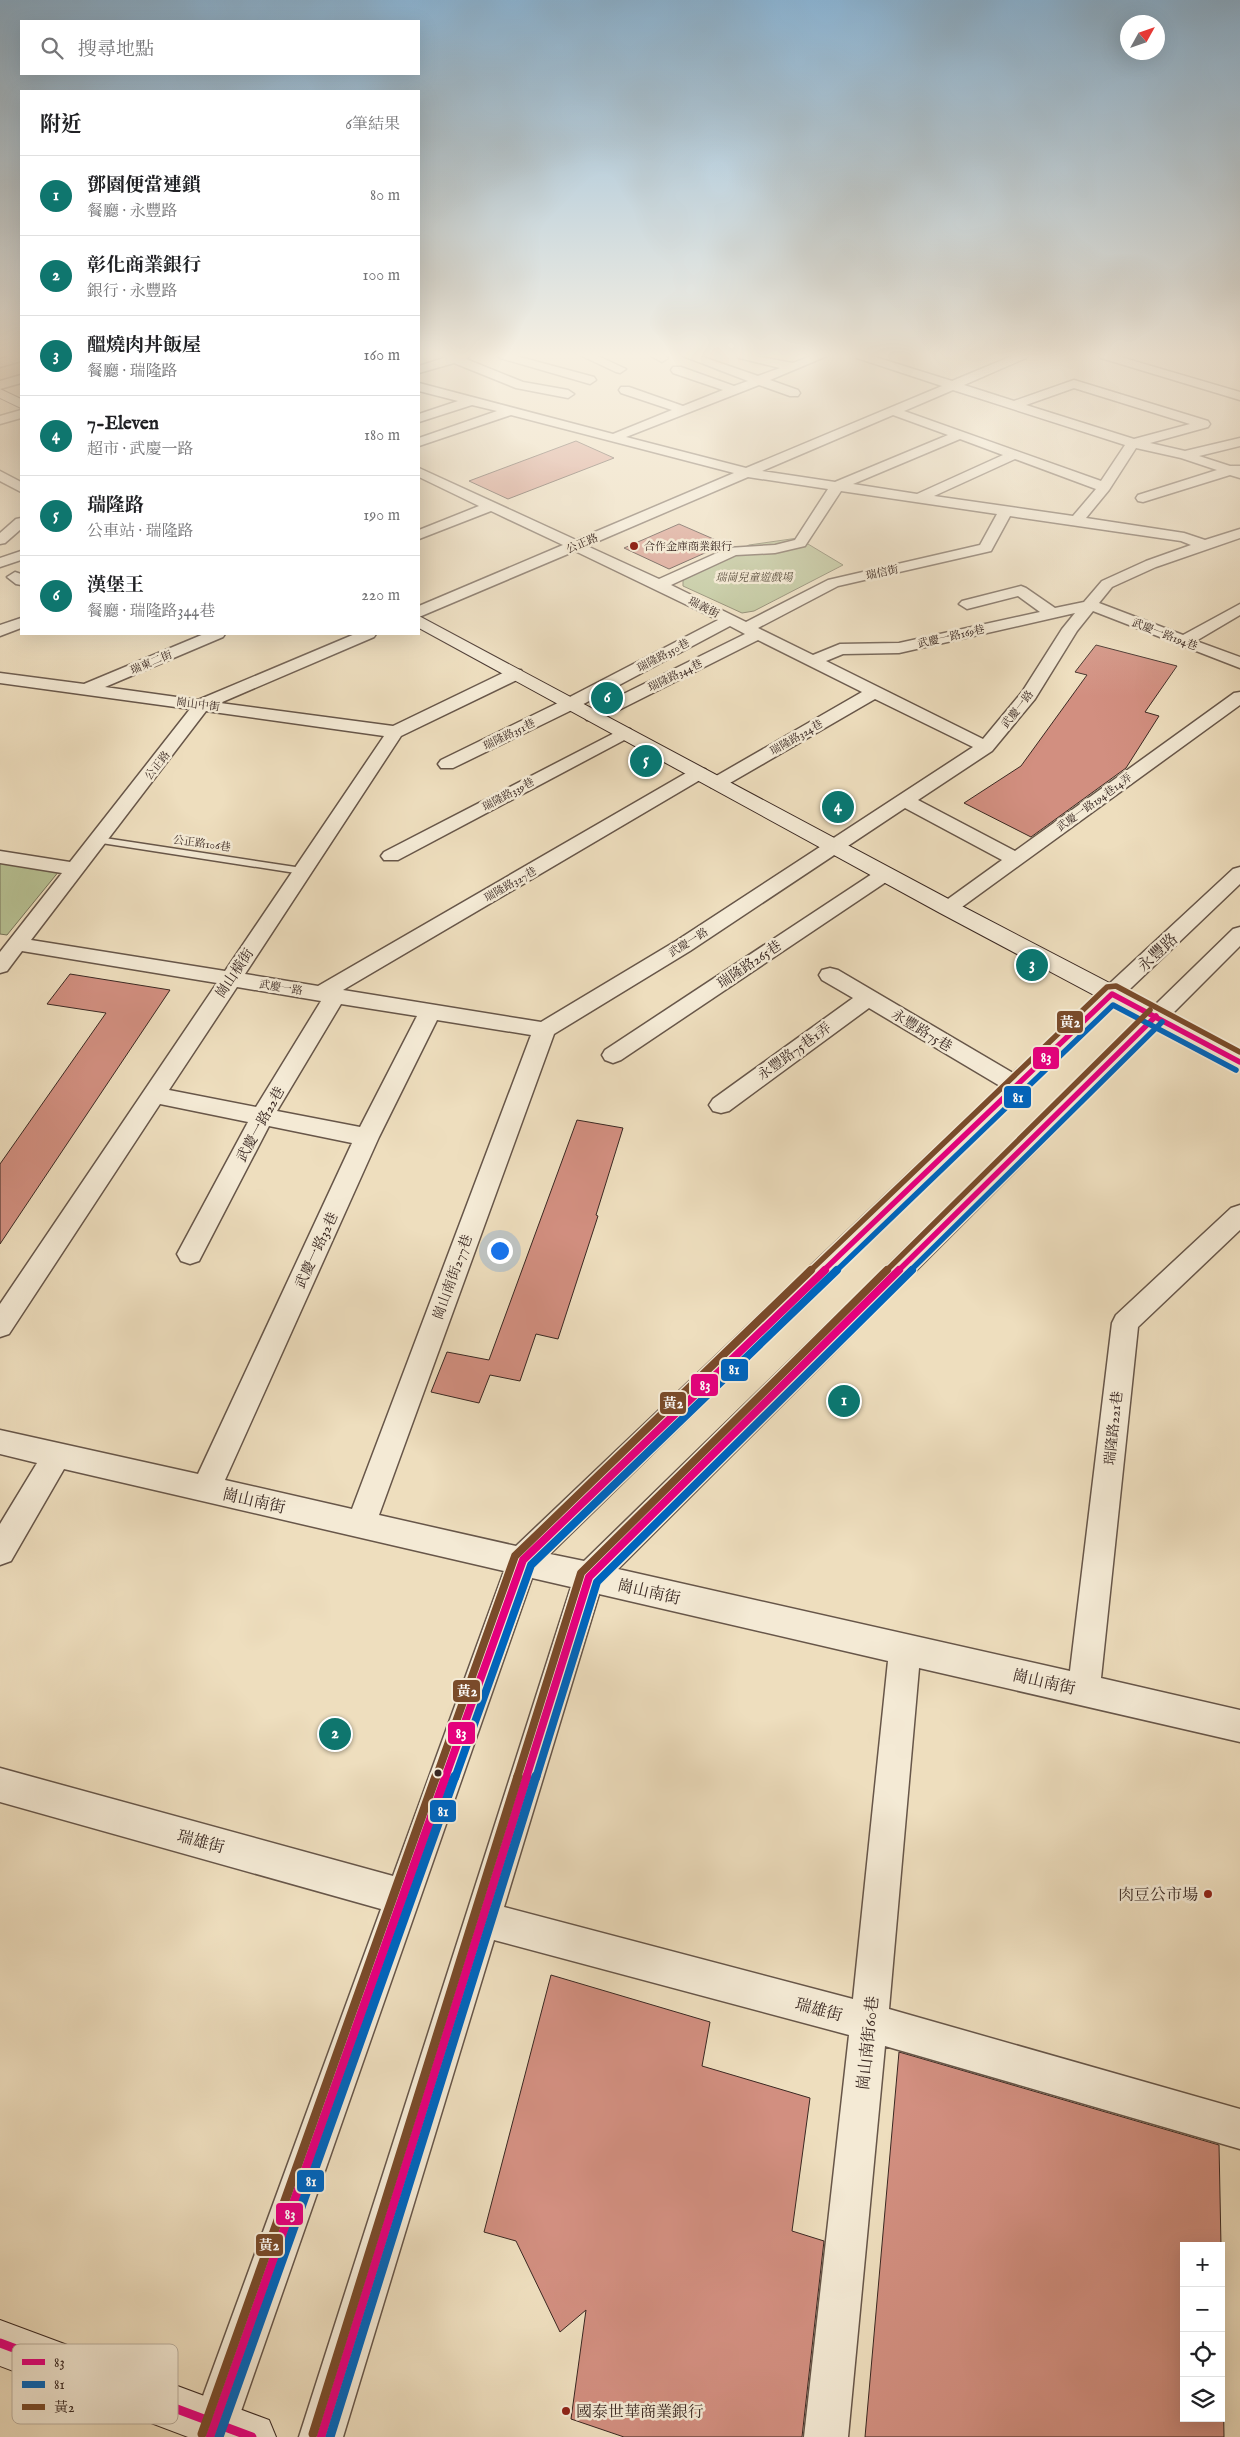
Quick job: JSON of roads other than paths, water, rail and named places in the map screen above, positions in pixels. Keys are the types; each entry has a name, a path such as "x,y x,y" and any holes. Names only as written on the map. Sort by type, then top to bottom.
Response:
{"street":[{"path":"735,470 1184,537 1204,545"},
{"name":"公正路","path":"420,612 756,470"},
{"path":"659,585 733,551 775,549 800,543 837,486 876,470"},
{"path":"919,498 981,470"},
{"path":"1054,470 1104,488"},
{"path":"1077,521 1104,488 1116,470"},
{"path":"1144,498 1237,470"},
{"name":"瑞義街","path":"420,472 659,585 986,747"},
{"path":"0,476 20,487"},
{"path":"427,490 443,484"},
{"path":"420,535 491,506"},
{"name":"瑞信街","path":"752,631 833,583 986,548 1006,511"},
{"path":"0,540 19,524"},
{"name":"武慶一路","path":"6,956 230,979 544,1030 683,946 986,747 1029,695 1070,629 1107,584 1151,564 1240,533"},
{"path":"0,563 20,556"},
{"path":"967,604 1021,590 1052,613"},
{"name":"武慶一路169巷","path":"812,661 840,649 900,648 1090,605"},
{"name":"武慶一路194巷","path":"1090,605 1240,663"},
{"path":"1184,641 1240,609"},
{"name":"瑞隆路350巷","path":"570,704 730,620"},
{"path":"420,622 948,908 1156,1016 1240,1062"},
{"path":"0,631 20,623"},
{"name":"瑞隆路344巷","path":"593,716 752,631"},
{"name":"瑞東二街","path":"84,690 215,635"},
{"name":"公正路","path":"6,956 204,704 366,635"},
{"path":"395,732 515,674"},
{"name":"崗山中街","path":"3,682 204,704 395,732"},
{"name":"瑞隆路324巷","path":"708,778 875,692"},
{"name":"武慶一路194巷14弄","path":"948,908 1240,697"},
{"name":"瑞隆路351巷","path":"447,764 570,704"},
{"name":"崗山橫街","path":"0,1326 395,732"},
{"name":"瑞隆路339巷","path":"391,856 624,733"},
{"name":"瑞隆路327巷","path":"328,995 708,778"},
{"path":"905,801 1016,859"},
{"path":"0,857 76,869"},
{"name":"永豐路","path":"225,2432 403,1897 524,1560 1015,1084 1240,873"},
{"name":"瑞隆路265巷","path":"613,1055 885,874"},
{"path":"321,2437 589,1577 1240,934"},
{"name":"永豐路75巷","path":"830,975 1015,1084"},
{"name":"武慶一路22巷","path":"190,1254 328,995"},
{"name":"永豐路75巷1弄","path":"721,1105 868,998"},
{"name":"武慶一路32巷","path":"206,1489 367,1137 430,1012"},
{"name":"崗山南街277巷","path":"361,1525 544,1030"},
{"path":"153,1095 367,1137"},
{"name":"瑞隆路221巷","path":"1084,1690 1125,1323 1240,1215"},
{"name":"崗山南街","path":"0,1442 361,1525 524,1560 589,1577 1240,1726"},
{"path":"0,1551 58,1455"},
{"name":"崗山南街60巷","path":"826,2437 905,1649"},
{"name":"瑞雄街","path":"0,1785 403,1897"},
{"name":"瑞雄街","path":"482,1919 869,2022 1240,2129"},
{"path":"0,2343 12,2348"},
{"path":"178,2413 225,2432"}],"lane":[{"name":"公正路106巷","path":"98,840 302,870"}],"place":[{"name":"合作金庫商業銀行","path":"634,546"},
{"name":"漢堡王","path":"607,698"},
{"name":"瑞隆路","path":"646,761"},
{"name":"7-Eleven","path":"838,807"},
{"name":"醞燒肉丼飯屋","path":"1032,965"},
{"name":"鄧園便當連鎖","path":"844,1401"},
{"name":"彰化商業銀行","path":"335,1734"},
{"name":"肉豆公市場","path":"1208,1894"},
{"name":"國泰世華商業銀行","path":"566,2411"}],"park label":[{"name":"瑞崗兒童遊戲場","path":"754,577"}]}
